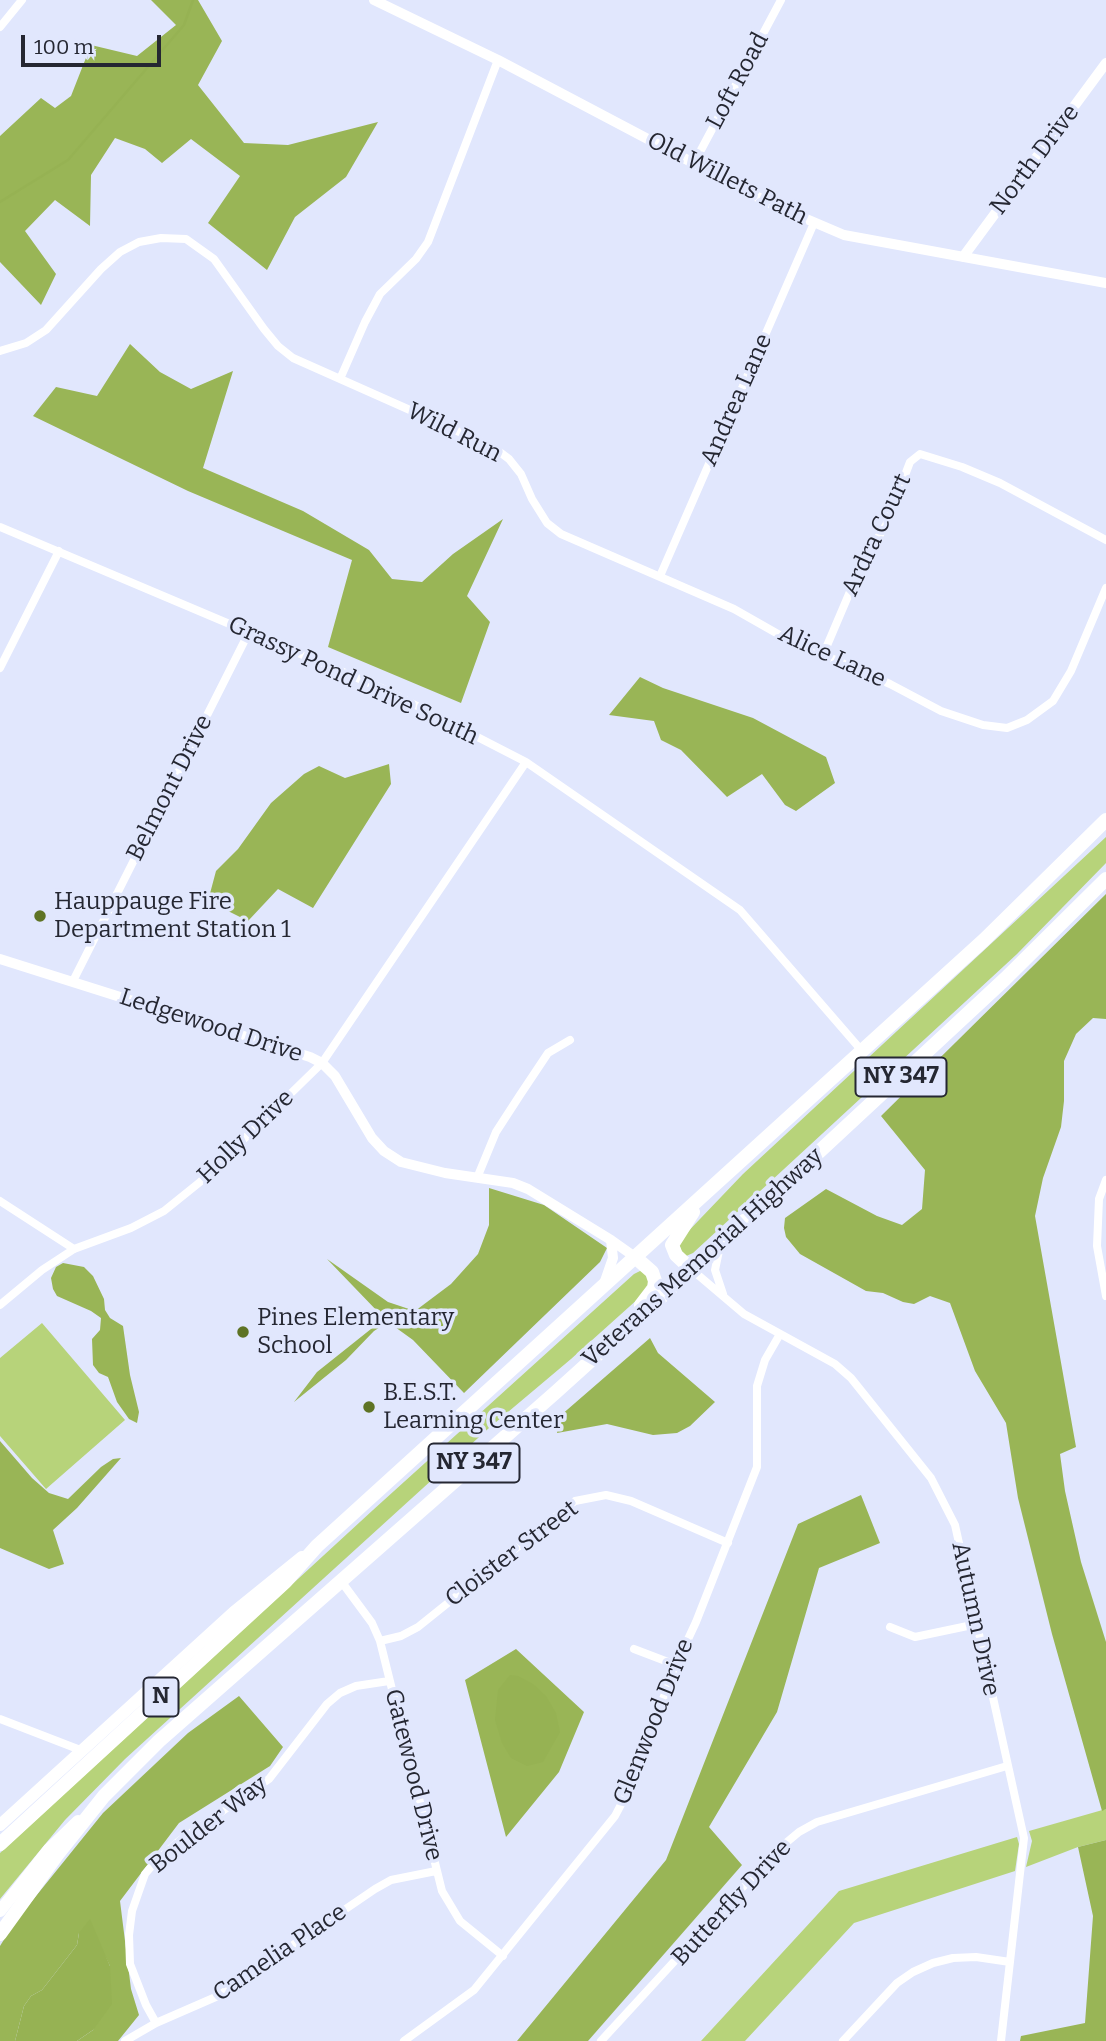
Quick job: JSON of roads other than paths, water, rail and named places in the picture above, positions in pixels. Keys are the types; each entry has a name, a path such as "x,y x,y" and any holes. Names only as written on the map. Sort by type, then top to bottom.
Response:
{"highway":[{"name":"Veterans Memorial Highway","path":"317,1546 1016,910 1106,820"},
{"name":"Veterans Memorial Highway","path":"0,1934 104,1796 196,1706 608,1346 1005,979 1106,879"},
{"path":"691,1269 676,1255 672,1245 708,1191"},
{"path":"608,1346 654,1288 654,1276 635,1256"},
{"name":"N","path":"0,1844 285,1582 317,1546"}],"main road":[{"path":"0,1825 234,1612 278,1574 317,1546"},
{"path":"0,1911 49,1849 104,1796"}],"street":[{"path":"0,27 22,0"},
{"name":"Old Willets Path","path":"374,0 498,60 769,203 844,235 1106,283"},
{"name":"Loft Road","path":"694,163 781,0"},
{"path":"340,379 380,294 416,259 428,242 498,60"},
{"name":"North Drive","path":"963,257 1106,63"},
{"name":"Andrea Lane","path":"660,576 814,223"},
{"name":"Wild Run","path":"0,351 26,343 46,330 120,252 139,242 160,238 186,239 214,259 264,329 278,346 293,358 493,447 509,458 521,474 547,523 561,534 660,576"},
{"name":"Ardra Court","path":"823,655 863,561 886,524 910,462 920,454 1000,483 1106,540"},
{"name":"Grassy Pond Drive South","path":"0,527 388,691 526,762 740,910 862,1051"},
{"path":"0,668 59,551"},
{"name":"Alice Lane","path":"660,576 734,609 785,638 890,684 941,711 983,725 1007,728 1027,720 1053,701 1071,671 1106,588"},
{"name":"Belmont Drive","path":"73,981 248,632"},
{"name":"Holly Drive","path":"0,1305 42,1270 74,1249 131,1228 164,1211 207,1175 322,1063 526,762"},
{"name":"Ledgewood Drive","path":"0,959 293,1050 322,1063 335,1076 372,1138 384,1151 401,1162 425,1170 513,1183 528,1189 635,1256"},
{"path":"477,1178 496,1132 548,1053 570,1040"},
{"path":"1106,1180 1099,1199 1097,1246 1106,1296"},
{"path":"0,1202 74,1249"},
{"path":"604,1286 613,1258 611,1240"},
{"path":"722,1242 715,1270 724,1297"},
{"name":"Autumn Drive","path":"691,1269 744,1314 835,1364 851,1378 931,1478 955,1525 1024,1838 1001,2041"},
{"name":"Glenwood Drive","path":"404,2041 474,1990 615,1816 626,1795 757,1467 757,1386 765,1360 780,1334"},
{"name":"Cloister Street","path":"380,1641 401,1636 418,1627 575,1501 606,1495 631,1501 728,1543"},
{"name":"Gatewood Drive","path":"341,1581 372,1623 380,1641 436,1871 450,1907 460,1921 503,1956"},
{"path":"890,1628 915,1637 977,1624"},
{"path":"634,1648 676,1665"},
{"name":"Boulder Way","path":"156,2023 130,1964 132,1911 145,1874 180,1841 269,1779 327,1704 340,1693 356,1686 389,1681"},
{"path":"0,1719 83,1751"},
{"name":"Butterfly Drive","path":"601,2041 775,1852 799,1832 817,1822 1007,1766"},
{"name":"Camelia Place","path":"125,2041 156,2023 218,1996 375,1889 391,1881 436,1871"},
{"path":"843,2041 897,1983 913,1972 953,1958 976,1957 1010,1962"}],"waterway":[{"path":"0,202 68,160 184,25 193,0"}],"place":[{"name":"Hauppauge Fire Department Station 1","path":"40,916"},
{"name":"Pines Elementary School","path":"243,1332"},
{"name":"B.E.S.T. Learning Center","path":"369,1407"}]}
